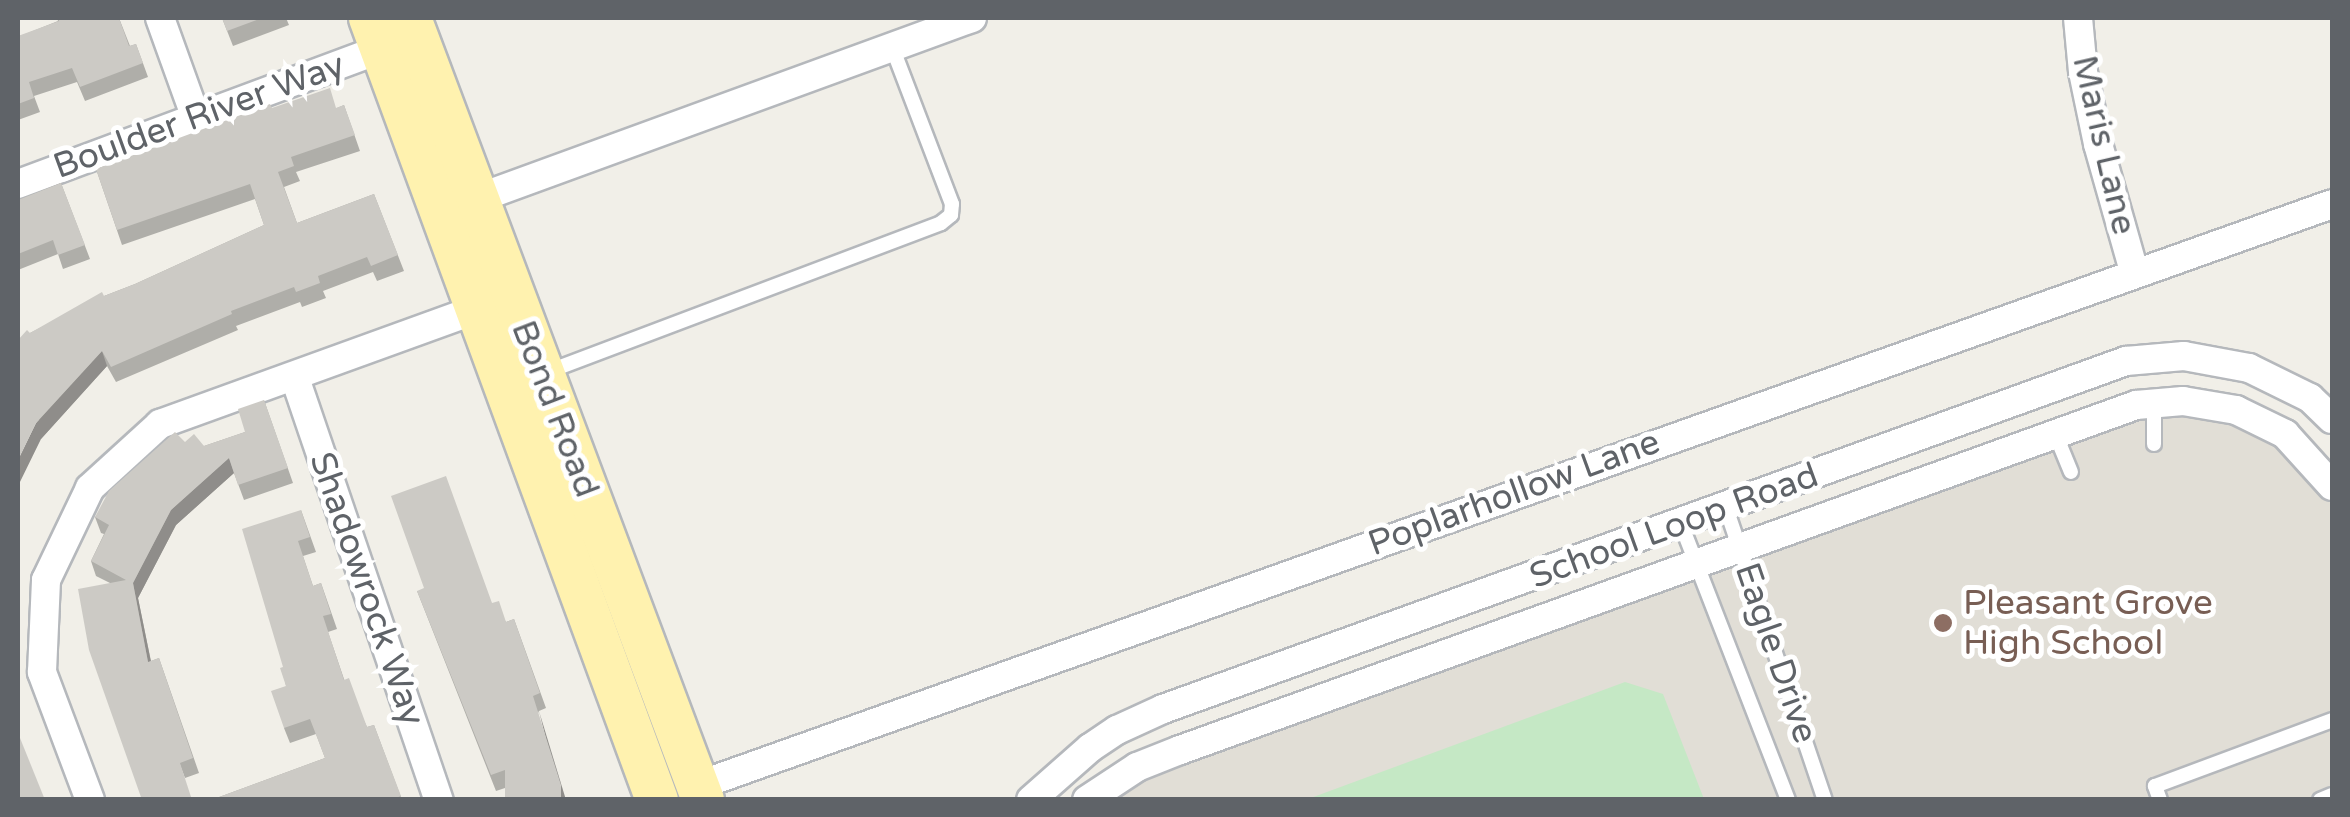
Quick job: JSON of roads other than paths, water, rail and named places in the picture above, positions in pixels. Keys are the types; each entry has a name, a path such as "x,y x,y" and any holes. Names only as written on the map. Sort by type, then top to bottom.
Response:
{"main road":[{"name":"Bond Road","path":"410,18 700,793"},
{"name":"Bond Road","path":"376,33 657,800"},
{"path":"376,33 408,66 477,246 502,268"}],"street":[{"path":"160,18 196,118"},
{"path":"476,199 972,18"},
{"name":"Maris Lane","path":"2078,18 2083,72 2098,144 2134,272"},
{"name":"Boulder River Way","path":"18,184 196,118 376,33"},
{"name":"Poplarhollow Lane","path":"700,793 2134,272 2332,204"},
{"path":"90,800 42,672 46,580 90,488 160,424 477,309"},
{"name":"School Loop Road","path":"1031,800 1104,739 1164,709 2126,361 2184,356 2249,368 2310,398 2332,419"},
{"name":"Shadowrock Way","path":"295,378 439,800"},
{"name":"School Loop Road","path":"1087,800 1137,767 1180,750 2136,405 2182,401 2236,410 2285,434 2332,486"}],"lane":[{"path":"542,374 951,215 952,204 892,47"},
{"path":"2154,403 2154,444"},
{"path":"2055,433 2071,472"},
{"name":"Eagle Drive","path":"1726,508 1826,800"},
{"name":"Eagle Drive","path":"1681,524 1788,800"},
{"path":"2160,800 2155,786 2332,720"},
{"path":"2320,800 2332,795"}],"place":[{"name":"Pleasant Grove High School","path":"1943,623"}]}
